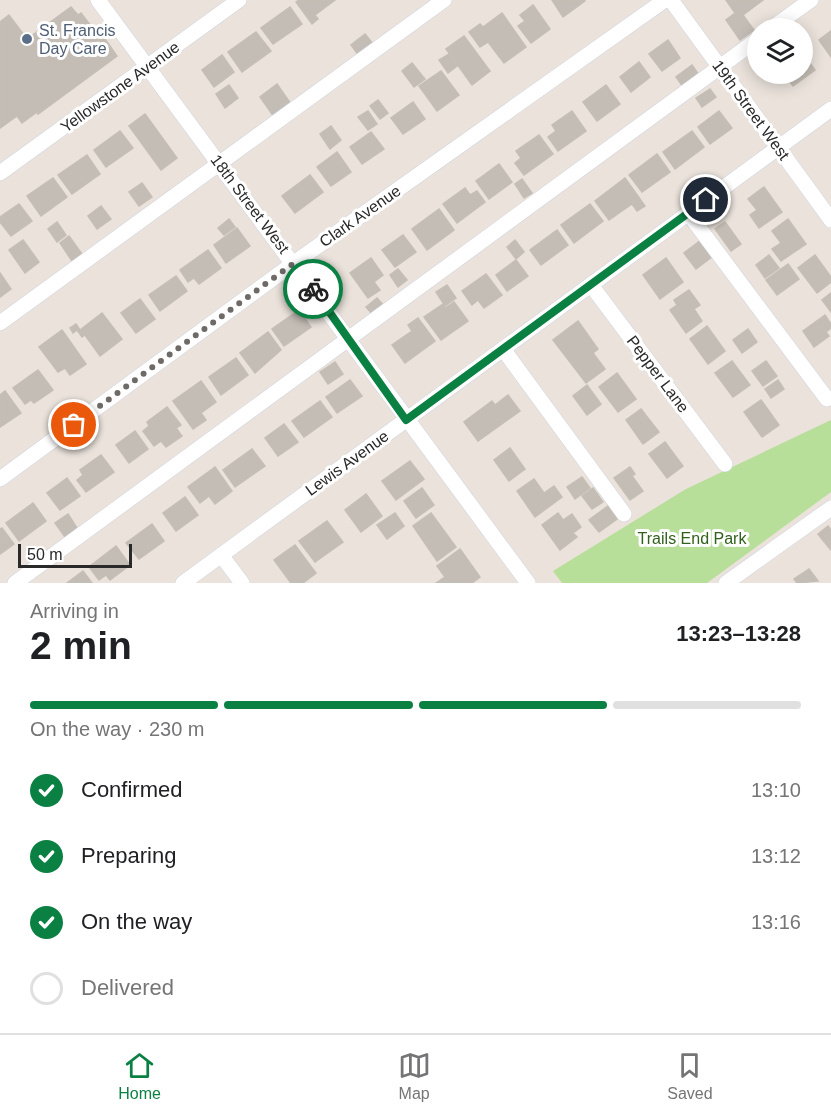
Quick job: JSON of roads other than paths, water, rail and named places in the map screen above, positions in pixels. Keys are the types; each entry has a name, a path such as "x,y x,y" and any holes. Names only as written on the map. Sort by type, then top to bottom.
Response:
{"street":[{"name":"18th Street West","path":"98,0 528,583"},
{"name":"Yellowstone Avenue","path":"0,173 239,0"},
{"path":"0,323 444,0"},
{"name":"Clark Avenue","path":"0,479 294,263 664,0"},
{"name":"19th Street West","path":"671,0 831,220"},
{"path":"786,18 811,0"},
{"path":"15,583 747,47"},
{"name":"Lewis Avenue","path":"183,583 831,109"},
{"path":"688,213 827,399"},
{"name":"Pepper Lane","path":"591,285 725,464"},
{"path":"503,349 624,514"},
{"path":"726,583 831,508"},
{"path":"221,555 242,583"}],"place":[{"name":"St. Francis Day Care","path":"27,39"}],"park label":[{"name":"Trails End Park","path":"692,538"}]}
